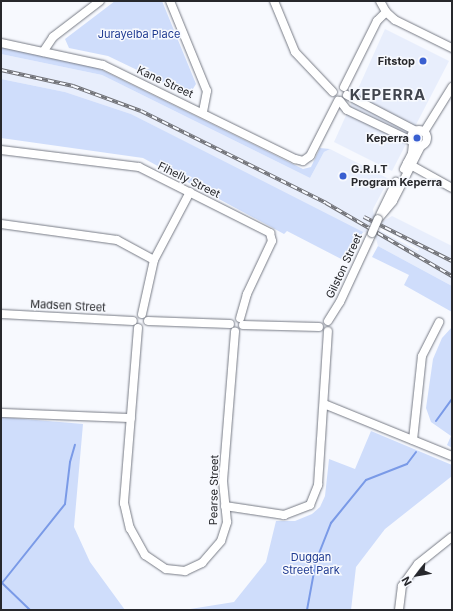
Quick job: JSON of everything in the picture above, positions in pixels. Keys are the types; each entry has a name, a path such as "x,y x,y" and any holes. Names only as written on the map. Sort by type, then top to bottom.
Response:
{"street":[{"path":"42,52 53,38 100,1"},
{"path":"170,1 207,91 203,112"},
{"path":"274,1 295,52 333,92 334,98 339,101 344,108 415,143 426,142 420,132 345,91 337,87 333,92"},
{"path":"380,1 386,12 394,20 452,48"},
{"path":"339,101 377,21 386,12"},
{"name":"Kane Street","path":"1,43 103,65 203,112 295,159 303,161 310,156 339,101"},
{"path":"415,143 413,134 420,132 452,87"},
{"name":"Gilston Street","path":"328,321 340,302 378,219 390,206 409,164 415,143"},
{"name":"Fihelly Street","path":"1,150 139,167 270,233 272,241 247,294 242,322"},
{"path":"409,164 452,188"},
{"path":"142,314 154,260 190,192"},
{"path":"1,224 116,240 154,260"},
{"name":"Madsen Street","path":"1,314 133,321"},
{"path":"142,314 136,316 133,321 138,328 144,327 148,321"},
{"path":"142,314 148,321 241,330 242,322"},
{"path":"232,328 234,318 242,322 319,327 323,331 328,331"},
{"path":"225,506 284,515 310,505 318,486 328,331 331,326 328,321 321,322 319,327"},
{"path":"413,440 422,356 439,322"},
{"name":"Pearse Street","path":"138,328 124,502 130,528 145,554 166,569 184,571 202,563 221,541 227,522 223,481 232,328"},
{"path":"324,404 452,456"},
{"path":"1,413 131,418"},
{"path":"399,610 402,586 418,564 452,537"}],"shaded area":[{"path":"385,29 449,61 392,171 334,142"},
{"path":"1,54 102,75 310,178 324,152 330,149 389,179 373,209 374,217 366,232 361,233 131,114 65,92 1,79"},
{"path":"392,216 452,246 452,286 378,246 375,235 379,230 418,251 419,249 380,227 382,222"}],"green space":[{"name":"Jurayelba Place","path":"115,1 162,1 196,84 191,92 185,93 108,56 69,48 65,39"},
{"path":"1,47 98,68 303,169 311,167 320,148 330,149 324,152 310,178 102,75 1,54"},
{"path":"1,79 65,92 131,114 363,232 347,262 287,231 284,234 143,158 1,138"},
{"path":"378,246 452,286 452,312 404,285 409,275 372,257"},
{"path":"452,327 452,448 447,445 451,436 431,422 426,408 433,359 442,338"},
{"path":"1,417 83,424 74,527 90,562 125,610 1,610"},
{"name":"Duggan Street Park","path":"371,431 452,465 452,476 385,529 356,567 351,610 184,610 234,602 266,562 276,521 295,521 312,514 320,507 325,496 329,459 355,469"}],"waterway":[{"path":"436,421 452,399"},
{"path":"2,583 65,504 70,462 75,445"},
{"path":"307,610 316,561 331,523 366,480 407,464 416,452"},
{"path":"1,582 30,610"}],"railway":[{"path":"1,70 73,86 141,111 326,203 452,276"},
{"path":"364,217 452,261"}],"place":[{"name":"Fitstop","path":"423,61"},
{"name":"Keperra","path":"417,138"},
{"name":"G.R.I.T Program Keperra","path":"343,176"}],"district":[{"name":"KEPERRA","path":"388,95"}]}
